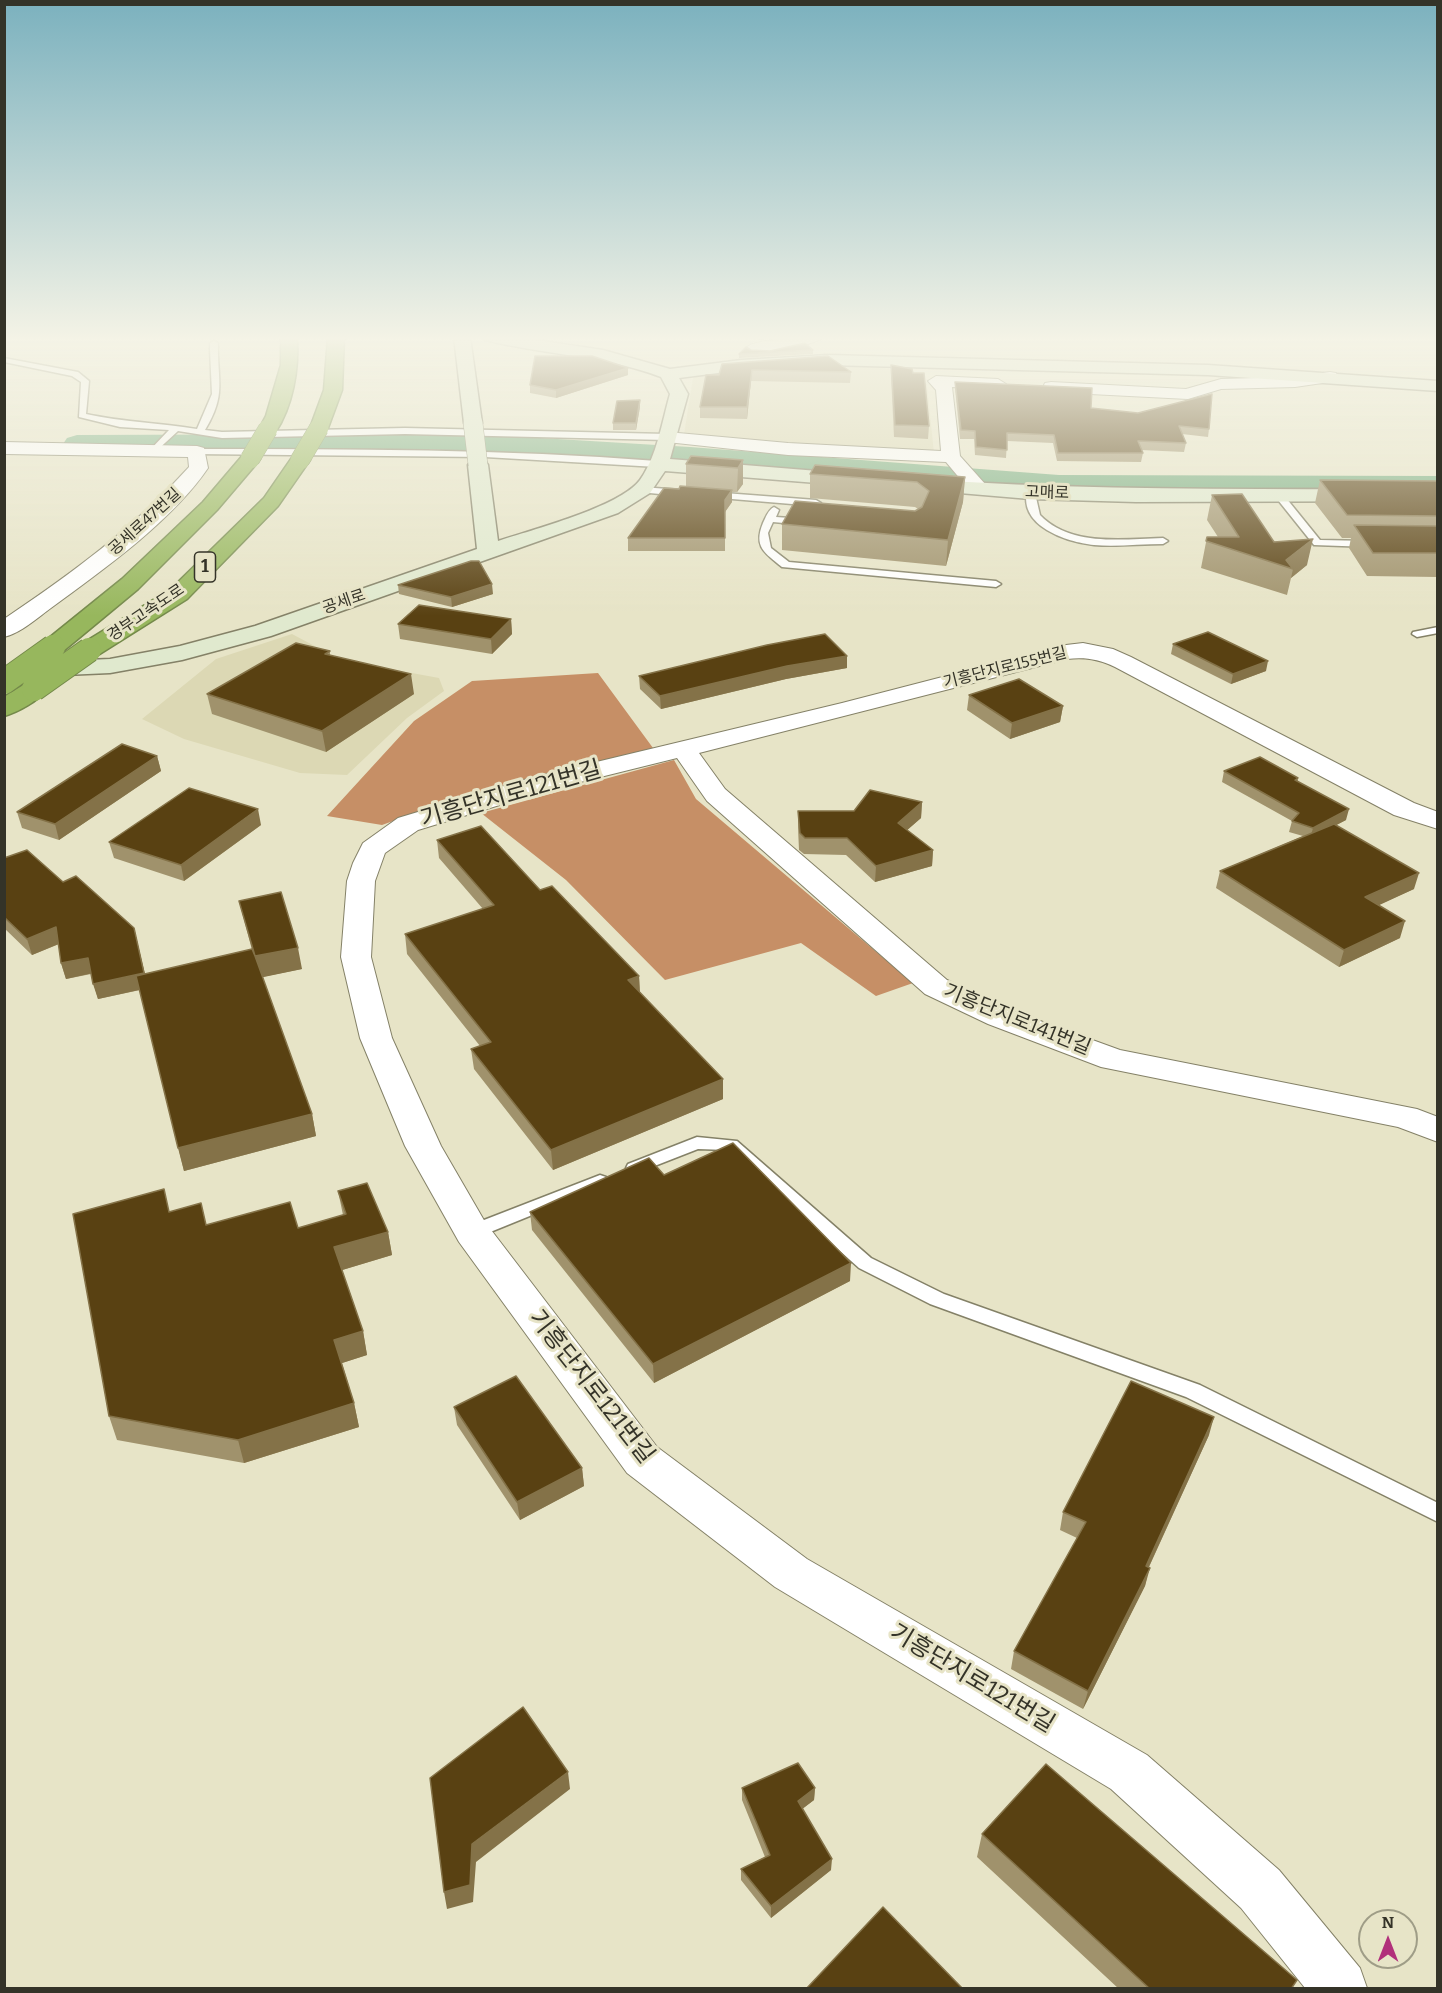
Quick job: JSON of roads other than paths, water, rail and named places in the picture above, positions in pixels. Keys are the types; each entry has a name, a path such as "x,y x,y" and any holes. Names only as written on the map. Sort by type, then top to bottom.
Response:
{"highway":[{"name":"경부고속도로","path":"4,682 53,647 130,584 210,506 250,459 268,430"},
{"name":"경부고속도로","path":"4,708 89,650 179,594 271,502 318,430"}],"street":[{"path":"474,430 488,552"},
{"name":"공세로","path":"4,671 110,666 182,653 263,631 611,509 642,490 653,475 668,430"},
{"path":"948,430 951,457 979,489"},
{"path":"4,448 197,452"},
{"path":"663,448 788,449 951,457"},
{"path":"663,448 876,481"},
{"name":"공세로47번길","path":"4,630 101,562 176,495 199,468 197,452"},
{"name":"고매로","path":"899,483 1030,493 1437,495"},
{"name":"기흥단지로155번길","path":"684,749 1044,657 1083,650 1105,654 1123,662 1404,809 1437,821"},
{"name":"기흥단지로141번길","path":"684,749 716,795 936,987 999,1017 1113,1059 1405,1117 1437,1130"},
{"name":"기흥단지로121번길","path":"684,749 543,783 408,824 373,849 361,881 356,957 376,1038 423,1146 472,1232 642,1460 791,1573 1130,1772 1260,1889 1340,1989"}],"lane":[{"path":"153,451 174,430"},
{"path":"192,430 222,435 405,431 663,448"},
{"path":"197,452 522,455 663,448"},
{"path":"642,490 688,493"},
{"path":"1030,493 1035,516 1042,523 1062,534 1093,542 1163,541"},
{"path":"699,494 824,504"},
{"path":"1279,495 1317,543 1383,544"},
{"path":"779,500 763,533 766,549 786,566 996,584"},
{"path":"769,519 813,522"},
{"path":"1417,634 1437,630"},
{"path":"472,1232 697,1143 731,1146 865,1263 937,1299 1193,1391 1437,1513"}],"waterway":[{"path":"77,444 365,443 425,440 690,456 1059,484 1438,485"}]}
